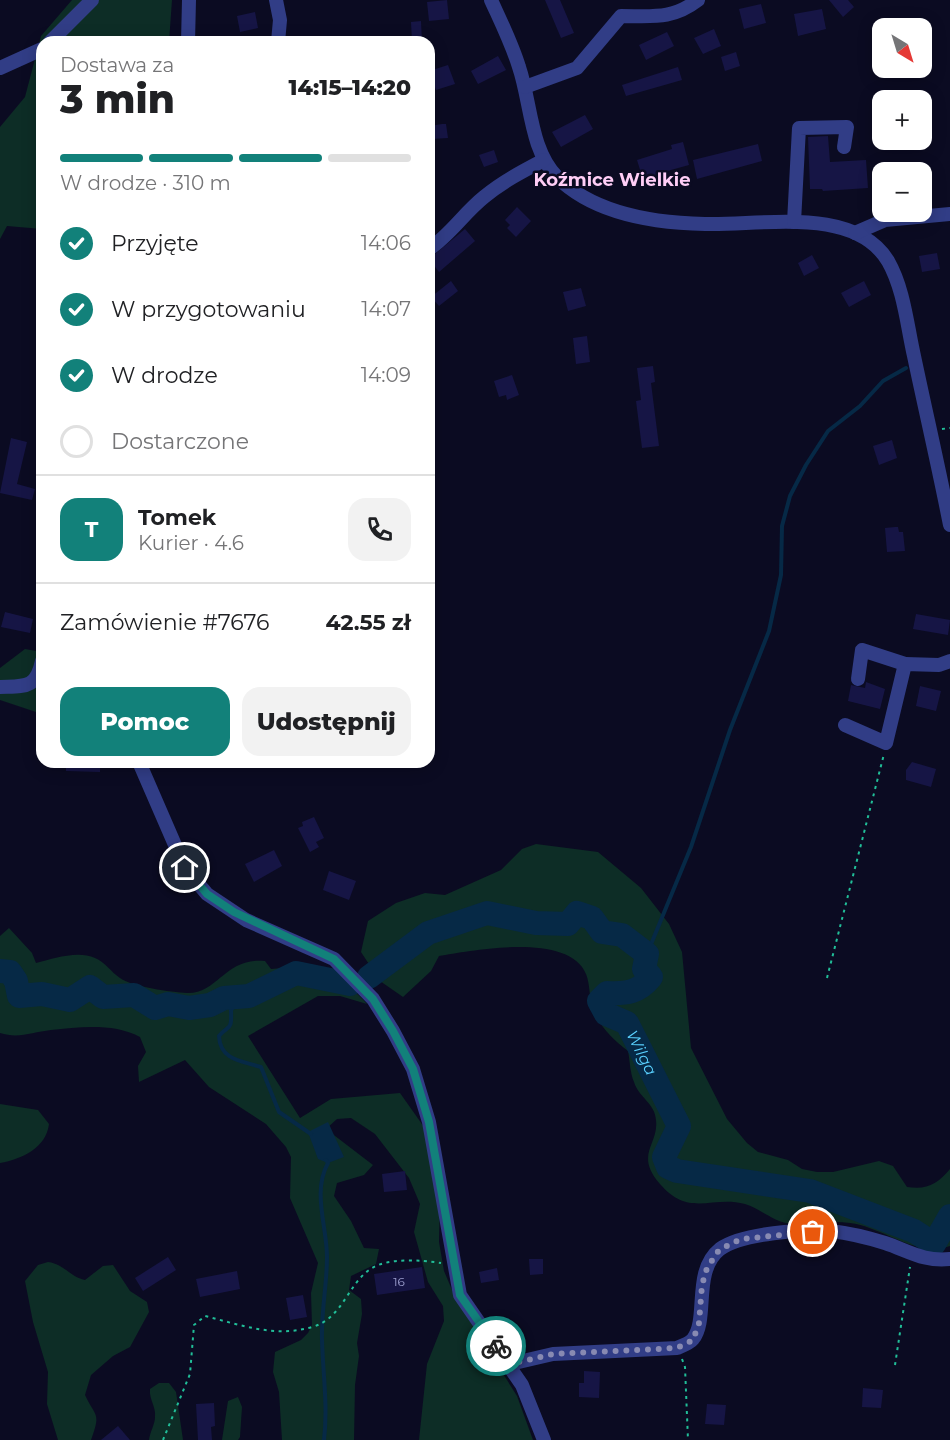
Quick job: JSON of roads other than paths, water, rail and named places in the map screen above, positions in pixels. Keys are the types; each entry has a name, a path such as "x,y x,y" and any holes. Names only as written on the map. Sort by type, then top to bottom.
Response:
{"street":[{"path":"56,36 92,0"},
{"path":"188,36 189,0"},
{"path":"276,0 280,20 279,36"},
{"path":"491,0 509,40 525,87 544,160 556,177 570,187 603,205 628,214 662,221 707,225 794,222 840,227 872,241 880,250 899,286 950,525"},
{"path":"525,87 577,68 621,16 671,15 683,11 698,0"},
{"path":"0,68 36,52"},
{"path":"794,222 799,128 847,127 844,147"},
{"path":"435,245 444,239 482,199 502,183 544,160"},
{"path":"855,232 885,220 950,214"},
{"path":"858,679 862,650 905,664 939,665 950,661"},
{"path":"845,725 886,743 905,664"},
{"path":"0,687 26,686 36,678"},
{"path":"142,768 185,868 207,894 246,920 334,959 373,999 404,1049 429,1122 445,1199 453,1266 460,1295 510,1364 531,1403 544,1440"},
{"path":"510,1364 553,1354 677,1348 693,1340 699,1323 702,1285 707,1268 719,1250 741,1239 831,1231 885,1243 912,1256 934,1260 950,1259"}],"water":[{"path":"328,1122 344,1157 328,1163 318,1159 308,1132"}],"waterway":[{"path":"647,954 691,847 730,730 769,631 781,575 782,526 790,496 806,465 828,431 860,406 883,381 906,368"},
{"name":"Wilga","path":"369,977 428,933 487,913 536,923 568,924 577,913 592,918 602,932 622,935 647,954 644,969 651,977 642,986 632,991 607,993 599,1001 606,1014 627,1023 679,1126 664,1157 668,1167 677,1171 810,1191 914,1231 934,1244 950,1216"},
{"name":"Wilga","path":"0,971 10,972 16,981 19,996 42,994 70,1000 90,987 103,997 134,995 155,1008 168,1004 189,1008 210,1005 224,998 249,996 296,973 350,984"},
{"path":"241,997 231,1010 229,1027 219,1036 223,1050 227,1055 239,1061 261,1067 279,1112 311,1134"},
{"path":"324,1440 322,1330 327,1257 321,1186 328,1163 326,1160"}],"district":[{"name":"Koźmice Wielkie","path":"612,180"}]}
